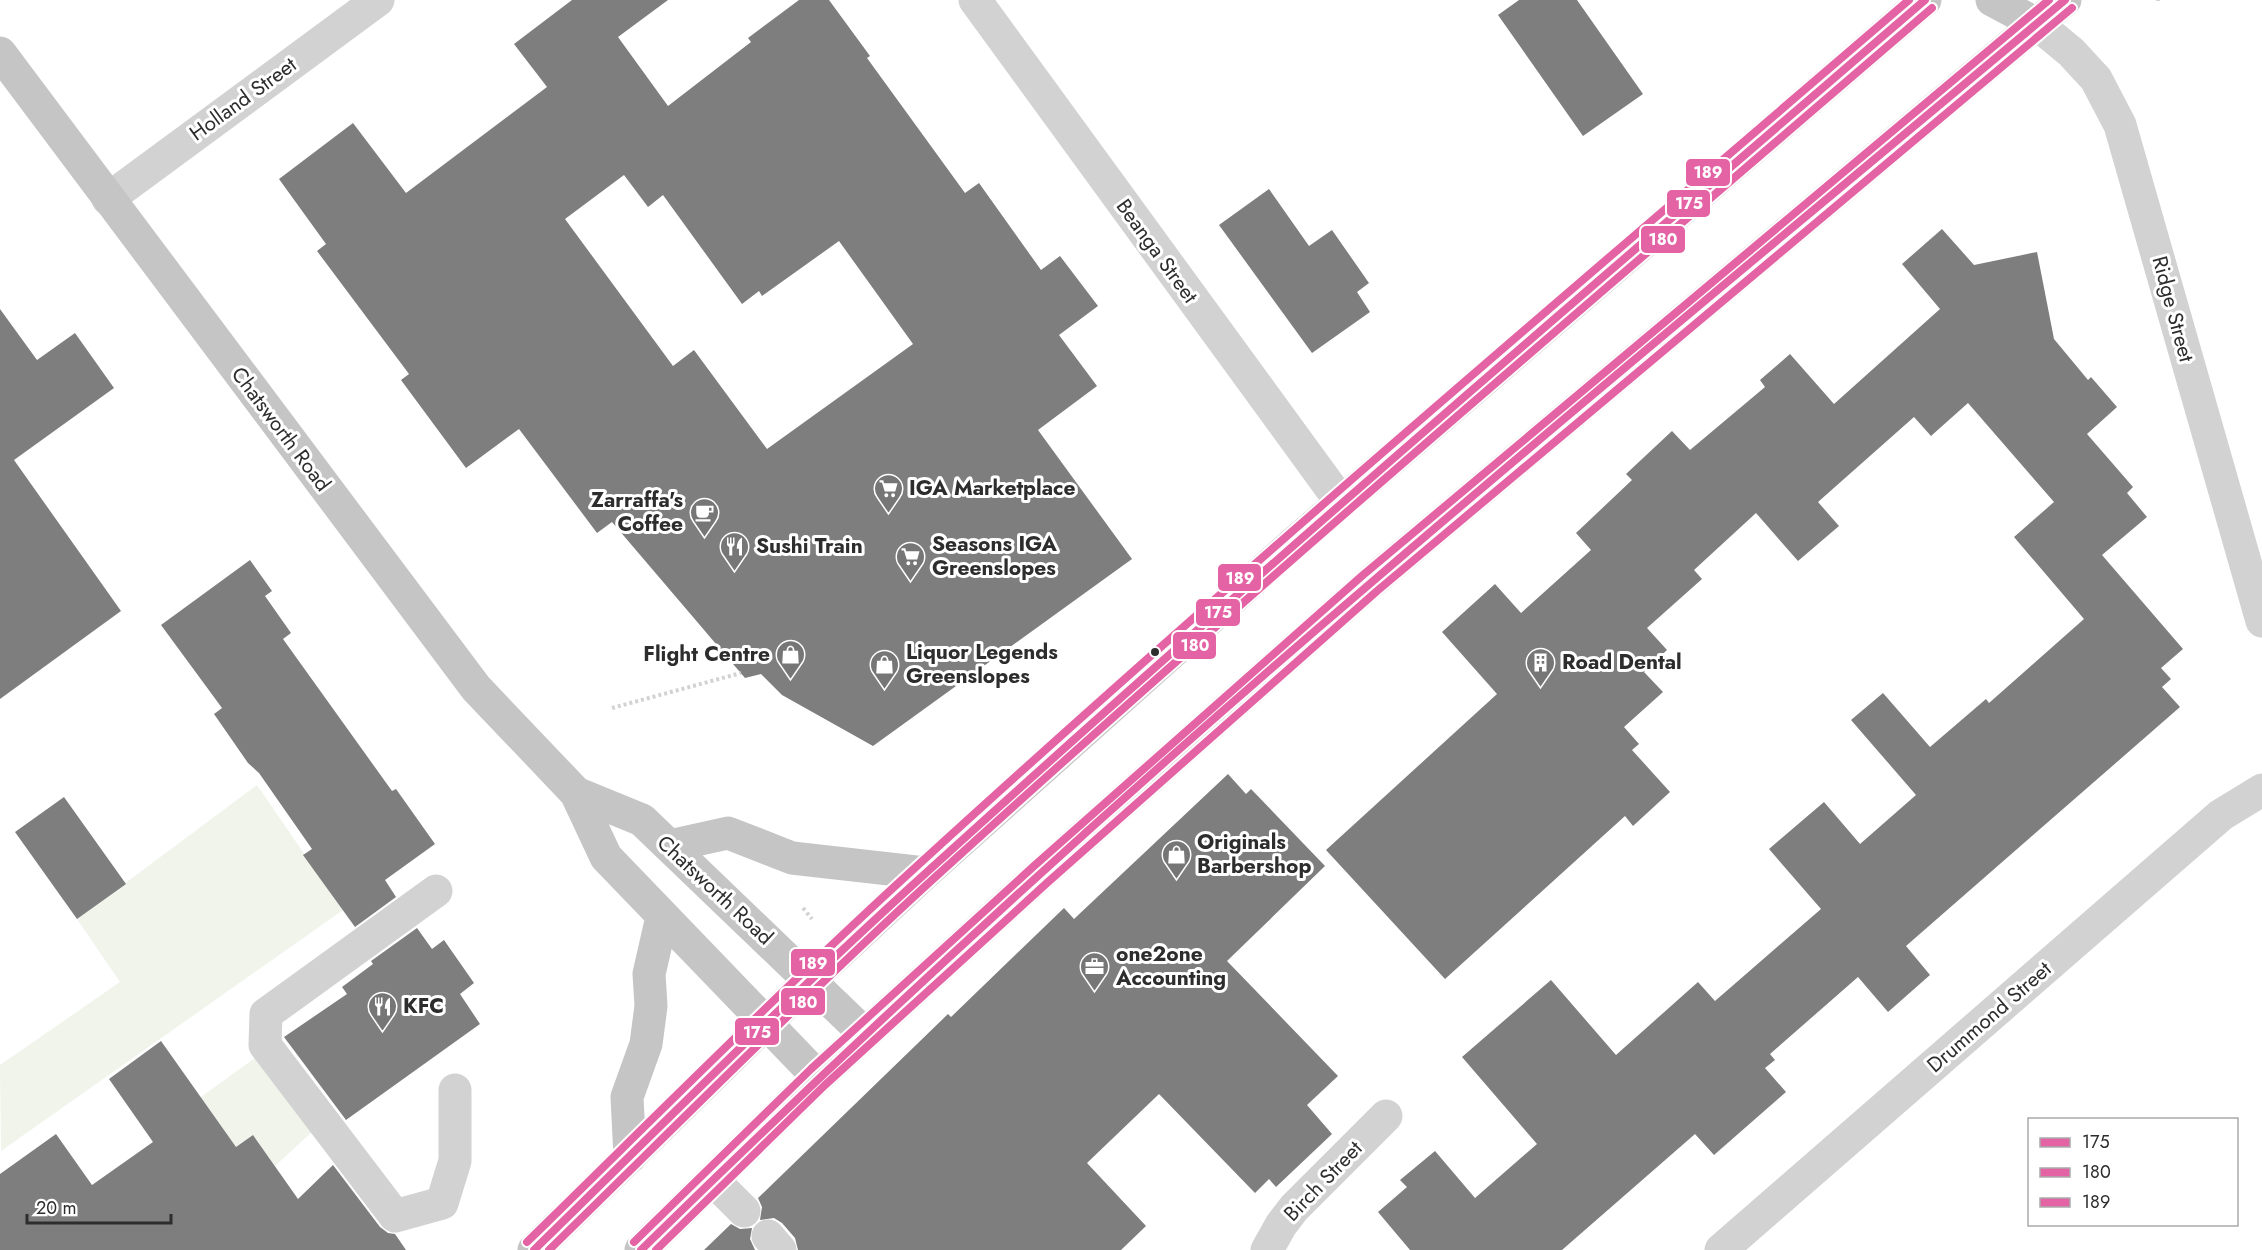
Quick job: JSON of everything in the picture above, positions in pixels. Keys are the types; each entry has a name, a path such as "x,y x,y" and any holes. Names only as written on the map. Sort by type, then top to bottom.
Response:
{"main road":[{"path":"534,1250 810,980 925,873 1341,502 1924,0"},
{"path":"1992,0 2037,24"},
{"path":"641,1250 818,1077 1041,874 1370,583 2065,0"},
{"name":"Chatsworth Road","path":"0,52 476,688 576,793 606,857 662,917 727,981 765,1025 818,1077"},
{"name":"Chatsworth Road","path":"576,793 642,820 865,1034"},
{"path":"669,846 728,833 792,858 925,873"},
{"path":"630,1157 627,1097 646,1044 651,1006 649,974 662,917"}],"street":[{"name":"Holland Street","path":"108,199 378,0"},
{"name":"Beanga Street","path":"975,0 1341,502"},
{"name":"Ridge Street","path":"2037,24 2071,52 2096,79 2120,125 2262,621"},
{"name":"Drummond Street","path":"1721,1250 2221,815 2242,800 2262,790"},
{"path":"436,891 266,1014 265,1045 395,1216 442,1203 454,1161 455,1090"},
{"name":"Birch Street","path":"1267,1250 1294,1208 1386,1116"},
{"path":"713,1180 744,1211"}],"path":[{"path":"612,708 741,673"},
{"path":"798,913 807,899"},
{"path":"803,908 812,919"}],"shaded area":[{"path":"257,785 343,910 1,1151 0,1065 120,982 77,919"},
{"path":"259,1055 313,1131 275,1166 253,1135 232,1150 190,1206 148,1135"}],"building":[{"path":"572,0 668,0 618,37 668,106 751,42 748,38 799,0 829,0 870,56 867,58 965,193 979,183 1041,270 1060,256 1098,306 1059,335 1097,386 1038,430 1132,559 873,746 782,695 761,674 745,678 612,522 597,533 519,429 466,468 401,380 409,374 317,251 326,244 279,179 353,123 406,193 547,87 514,44","holes":["624,175 648,207 663,195 742,304 759,291 762,296 839,241 913,344 767,449 694,350 673,366 565,219"]},
{"path":"1519,0 1577,0 1643,94 1583,136 1498,15"},
{"path":"1269,189 1309,246 1332,230 1369,283 1357,292 1370,312 1312,353 1219,225"},
{"path":"1942,229 1974,265 2037,252 2054,339 2088,380 2091,377 2117,407 2087,434 2133,487 2127,493 2147,517 2102,555 2183,649 2161,668 2171,679 2162,687 2180,707 1906,946 1930,975 1888,1012 1858,977 1770,1054 1775,1060 1765,1068 1786,1092 1714,1155 1695,1134 1562,1250 1410,1250 1378,1212 1407,1187 1400,1180 1435,1151 1475,1198 1537,1144 1462,1057 1551,980 1616,1055 1698,982 1715,1001 1821,909 1769,849 1824,802 1860,844 1916,795 1851,720 1883,693 1930,747 1986,699 1989,703 2084,619 2014,537 2054,502 1968,403 1931,436 1914,417 1818,502 1839,526 1798,561 1756,513 1694,570 1702,579 1647,628 1667,650 1644,672 1663,692 1624,727 1639,744 1632,750 1670,792 1633,826 1625,816 1445,979 1326,850 1497,694 1442,632 1495,584 1521,613 1591,550 1576,533 1632,480 1626,474 1672,431 1690,450 1765,387 1760,380 1790,354 1834,404 1940,309 1902,264"},
{"path":"0,309 37,360 75,333 114,388 14,460 121,611 0,699"},
{"path":"250,560 272,591 265,596 291,633 283,639 392,791 396,789 435,844 385,880 396,897 355,927 303,855 312,849 214,714 222,708 161,625"},
{"path":"1228,774 1246,794 1251,789 1325,866 1227,961 1338,1076 1307,1105 1332,1134 1276,1187 1269,1179 1255,1193 1159,1094 1087,1163 1146,1226 1121,1250 798,1250 795,1238 782,1223 774,1218 760,1220 762,1207 758,1198 948,1014 951,1017 1064,908 1074,919"},
{"path":"64,797 126,884 77,919 15,832"},
{"name":"KFC","path":"417,928 432,949 444,940 474,983 460,994 480,1024 346,1120 284,1037 347,994 342,987 373,964 371,961"},
{"path":"161,1041 236,1147 253,1135 298,1199 333,1165 380,1227 388,1233 395,1234 406,1250 0,1250 0,1174 56,1134 92,1185 153,1142 109,1079"},
{"path":"731,1224 740,1229 752,1228 750,1239 755,1250 704,1250"}],"transit line":[{"name":"189","path":"527,1242 818,958 1039,756 1410,429 1909,0"},
{"name":"175","path":"534,1250 827,965 1050,761 1423,433 1925,0"},
{"name":"189","path":"634,1242 811,1069 1034,866 1363,575 2049,0"},
{"name":"175","path":"641,1250 819,1078 1185,744 1544,435 2065,0"},
{"name":"180","path":"549,1250 835,971 1055,769 1429,441 1932,8"},
{"name":"180","path":"656,1250 825,1085 1048,882 1377,591 2072,8"}],"place":[{"name":"IGA Marketplace","path":"888,514"},
{"name":"Zarraffa's Coffee","path":"704,538"},
{"name":"Sushi Train","path":"735,572"},
{"name":"Seasons IGA Greenslopes","path":"911,582"},
{"name":"Flight Centre","path":"791,680"},
{"name":"Road Dental","path":"1541,688"},
{"name":"Liquor Legends Greenslopes","path":"885,690"},
{"name":"Originals Barbershop","path":"1176,880"},
{"name":"one2one Accounting","path":"1095,992"},
{"name":"KFC","path":"382,1032"}]}
